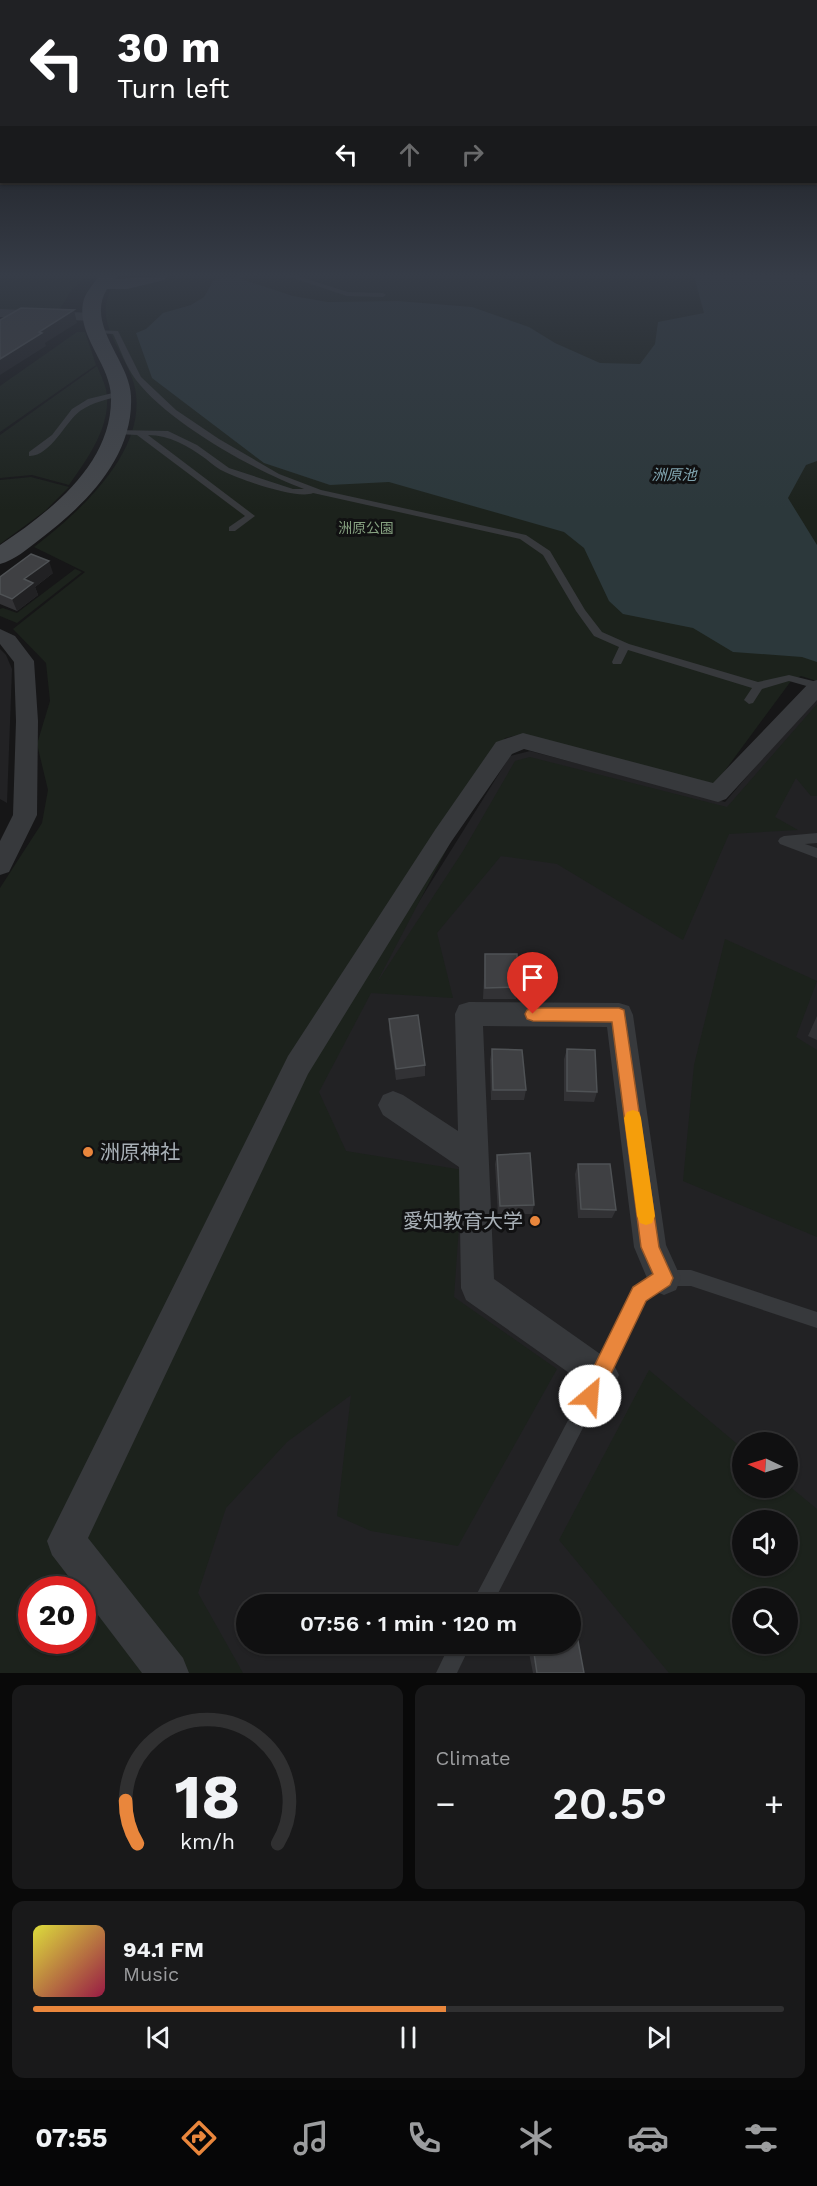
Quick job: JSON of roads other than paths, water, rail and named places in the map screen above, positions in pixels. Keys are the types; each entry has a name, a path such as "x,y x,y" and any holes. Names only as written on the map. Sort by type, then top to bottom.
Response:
{"main road":[{"path":"0,556 46,524 74,498 128,432 121,414 121,393 116,373 108,354"}],"street":[{"path":"0,635 8,640 24,661 27,721 25,815 0,865"},
{"path":"168,1673 66,1541 298,1065 443,836 504,748 523,741 718,793 817,686"},
{"path":"601,1375 478,1288 469,1014 619,1015 650,1247 664,1278"},
{"path":"393,1105 474,1160"}],"lane":[{"path":"127,354 138,378 173,412 216,441 276,476 319,492 523,537 547,553 581,611 598,634 625,646 758,686 789,678 817,686"},
{"path":"32,454 56,437 75,411 91,400 121,393"},
{"path":"128,432 165,433 194,447 226,470 292,492 319,492"},
{"path":"128,432 251,516 232,529"},
{"path":"616,662 625,646"},
{"path":"749,700 758,686"},
{"path":"817,838 784,841 817,853"},
{"path":"487,1594 601,1375 639,1294 664,1278 690,1278 817,1320"},
{"path":"446,1673 456,1654"}],"water":[{"name":"洲原池","path":"143,354 580,354 600,363 640,364 647,354 817,354 817,461 806,465 788,498 817,545 817,662 802,657 733,652 693,628 623,614 609,601 584,548 564,532 389,482 330,485 264,463 152,378"}],"place":[{"name":"洲原神社","path":"88,1152"},
{"name":"愛知教育大学","path":"535,1221"}],"park label":[{"name":"洲原公園","path":"366,528"}]}
